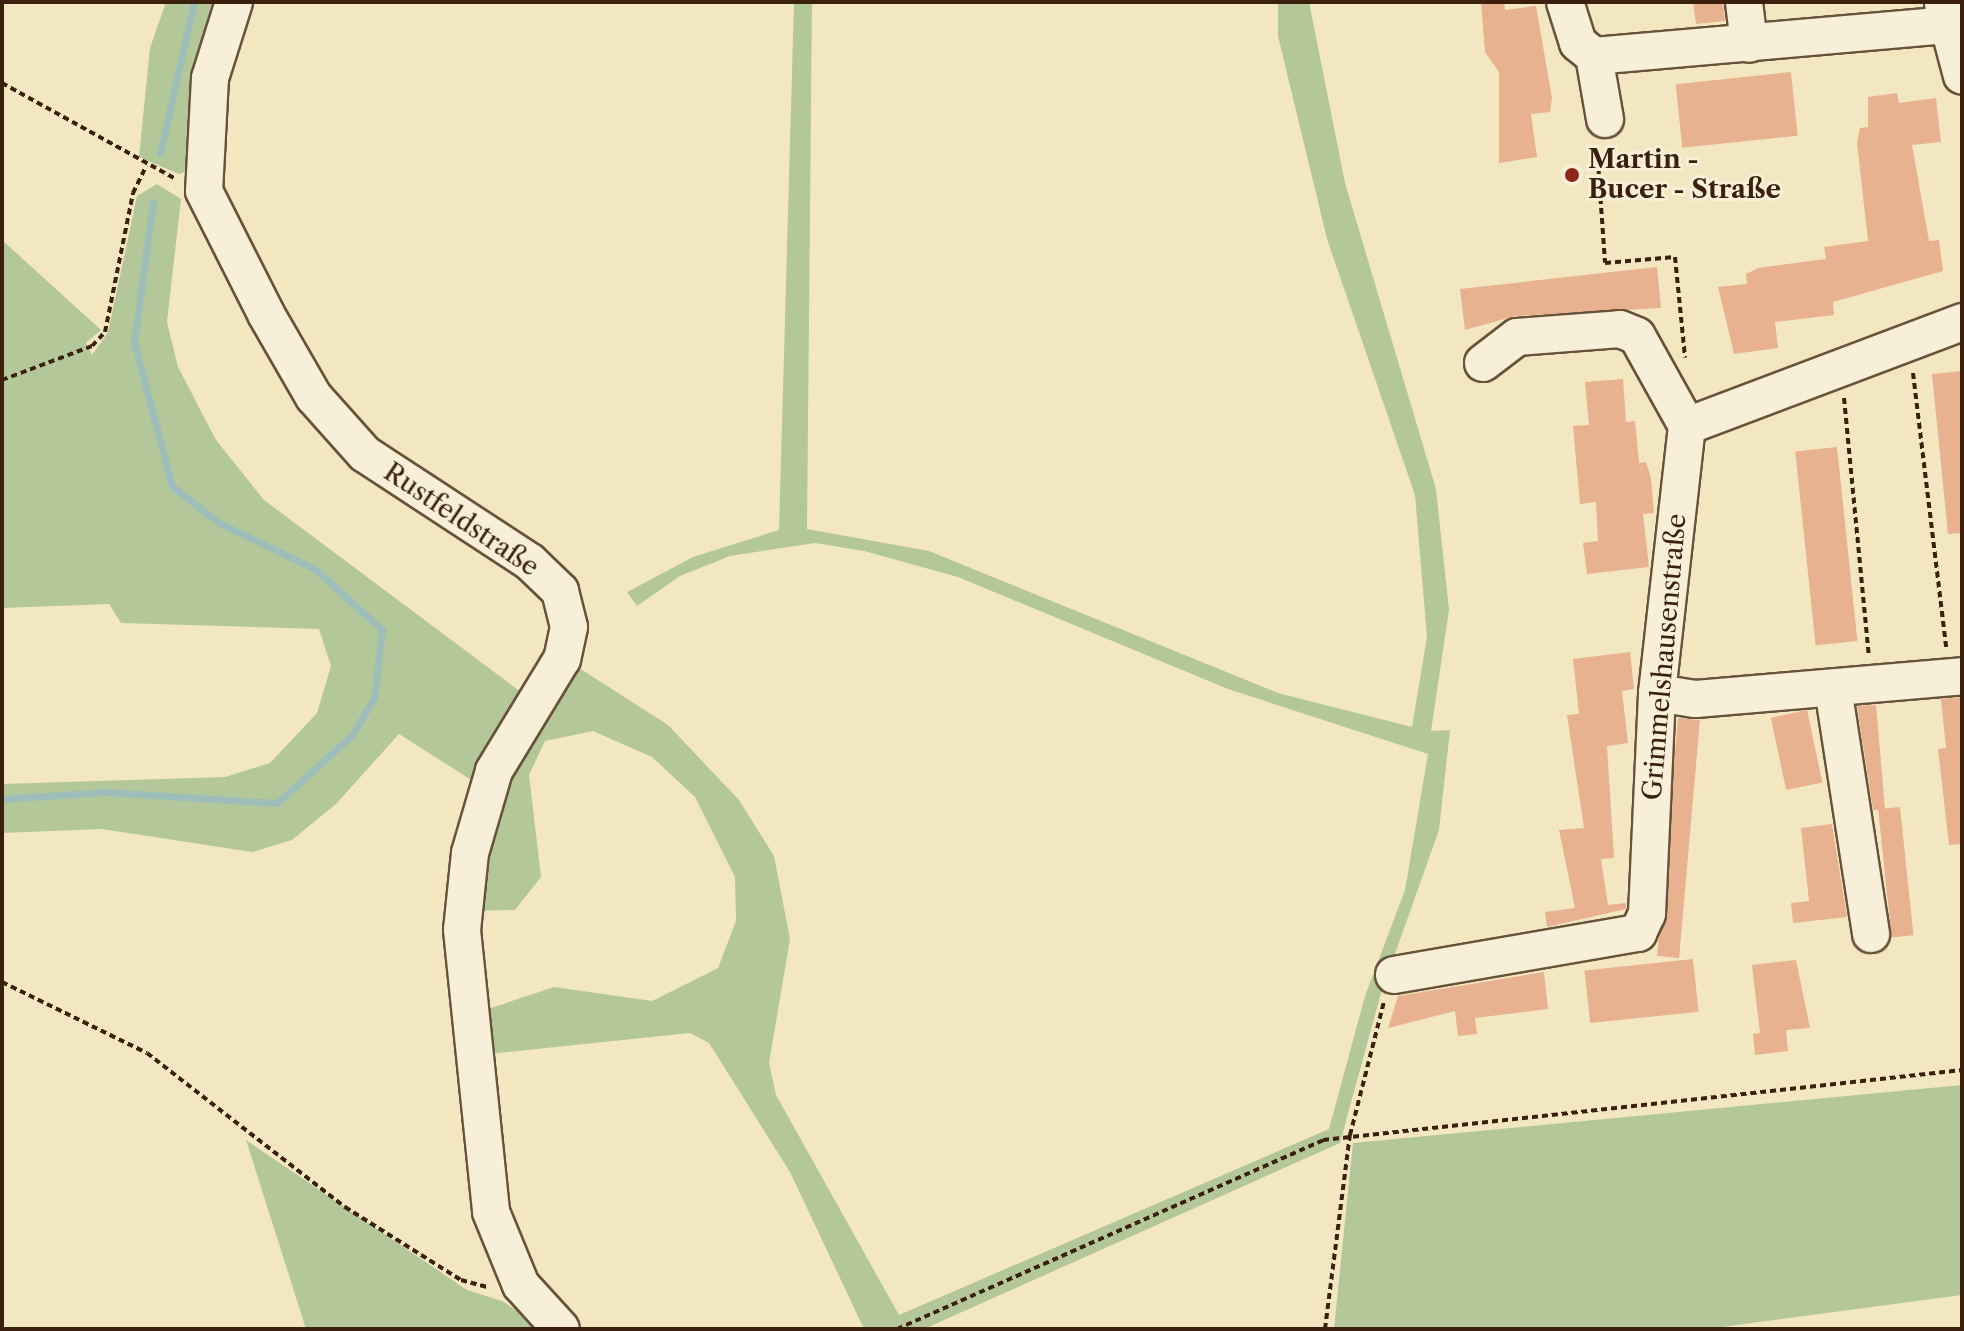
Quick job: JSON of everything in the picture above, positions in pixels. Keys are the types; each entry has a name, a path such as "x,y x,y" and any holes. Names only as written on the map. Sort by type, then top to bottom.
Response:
{"street":[{"path":"204,191 210,78 234,2"},
{"path":"1565,2 1578,43 1594,56 1605,119"},
{"path":"1744,2 1749,44"},
{"path":"1594,56 1749,44 1945,14 1962,76"},
{"name":"Rustfeldstraße","path":"204,191 314,397 344,431 365,454 530,562 560,591 569,627 562,659 494,771 470,853 462,930 491,1212 521,1285 561,1329"},
{"path":"1483,363 1517,337 1620,329 1637,336 1687,426 1909,339 1962,322"},
{"name":"Grimmelshausenstraße","path":"1394,975 1638,933 1647,914 1657,693 1687,426"},
{"path":"1657,693 1696,699 1956,676"},
{"path":"1833,688 1871,934"}],"path":[{"path":"2,83 146,166 204,191"},
{"path":"1605,119 1594,158 1605,263 1675,257 1686,367"},
{"path":"2,380 92,346 105,332 133,193 146,166"},
{"path":"1909,339 1956,676"},
{"path":"1841,367 1871,684"},
{"path":"1325,1329 1350,1135 1394,975"},
{"path":"2,982 147,1053 345,1207 461,1280 498,1289 521,1285"},
{"path":"897,1329 1323,1140 1962,1070"}],"green space":[{"path":"166,2 229,2 194,169 179,174 139,157 150,48"},
{"path":"794,2 812,2 807,529 929,551 1278,693 1412,727 1427,637 1415,495 1327,239 1278,36 1278,2 1309,2 1345,183 1436,489 1449,610 1431,731 1450,730 1439,830 1381,993 1340,1143 924,1329 864,1329 790,1172 709,1043 690,1033 480,1055 479,1012 554,987 652,1001 718,968 736,921 735,877 695,797 652,757 593,731 545,741 529,775 541,877 515,910 471,911 481,826 576,666 668,725 739,800 774,856 790,939 769,1063 776,1095 899,1315 1329,1129 1365,996 1405,890 1428,754 1228,689 958,577 864,551 815,543 730,556 680,576 637,606 627,592 693,557 779,530"},
{"path":"157,184 181,199 167,322 178,367 216,440 264,500 525,695 476,783 399,734 336,804 292,840 252,852 102,829 2,833 2,784 225,777 270,763 317,713 331,666 319,629 121,623 109,604 2,608 2,240 101,330 86,343 92,355 108,332 137,196"},
{"path":"1962,1085 1962,1295 1707,1329 1334,1329 1353,1143"},
{"path":"246,1140 467,1290 502,1301 544,1329 306,1329"}],"building":[{"path":"1481,2 1504,2 1505,10 1536,6 1552,98 1550,112 1531,114 1537,157 1499,163 1499,72 1485,52"},
{"path":"1693,2 1723,2 1725,21 1696,24"},
{"path":"1791,72 1798,136 1682,148 1676,84"},
{"path":"1897,93 1899,103 1936,98 1941,142 1912,145 1929,241 1939,240 1943,271 1833,302 1834,315 1775,322 1778,348 1734,354 1718,287 1747,284 1746,274 1758,268 1826,259 1824,247 1868,241 1857,143 1860,128 1868,127 1868,97"},
{"path":"1657,267 1661,308 1515,316 1465,330 1460,289"},
{"path":"1962,371 1962,533 1948,534 1932,374"},
{"path":"1623,379 1626,422 1635,421 1639,463 1646,462 1651,478 1654,513 1643,514 1649,567 1587,574 1583,543 1598,541 1596,502 1580,504 1573,426 1589,425 1585,382"},
{"path":"1837,447 1857,641 1816,645 1795,451"},
{"path":"1630,652 1634,689 1622,691 1628,743 1607,746 1614,858 1601,859 1608,905 1626,903 1626,909 1547,927 1545,912 1575,908 1559,830 1584,828 1567,715 1579,714 1573,659"},
{"path":"1962,697 1962,844 1949,845 1938,749 1946,748 1941,699"},
{"path":"1876,705 1885,809 1873,810 1857,706"},
{"path":"1807,710 1822,782 1786,790 1771,718"},
{"path":"1678,718 1700,720 1679,958 1657,956"},
{"path":"1900,807 1913,935 1892,938 1878,809"},
{"path":"1832,824 1847,917 1793,923 1791,903 1809,901 1801,828"},
{"path":"1693,959 1699,1012 1590,1023 1585,970"},
{"path":"1796,960 1810,1028 1786,1030 1788,1051 1755,1055 1753,1034 1760,1033 1752,965"},
{"path":"1544,972 1548,1009 1475,1018 1477,1034 1458,1036 1455,1011 1388,1028 1398,996"}],"waterway":[{"path":"160,153 194,2"},
{"path":"2,799 106,792 277,803 352,735 374,698 382,630 315,569 219,523 172,486 134,342 153,202"}],"place":[{"name":"Martin - Bucer - Straße","path":"1572,175"}]}
